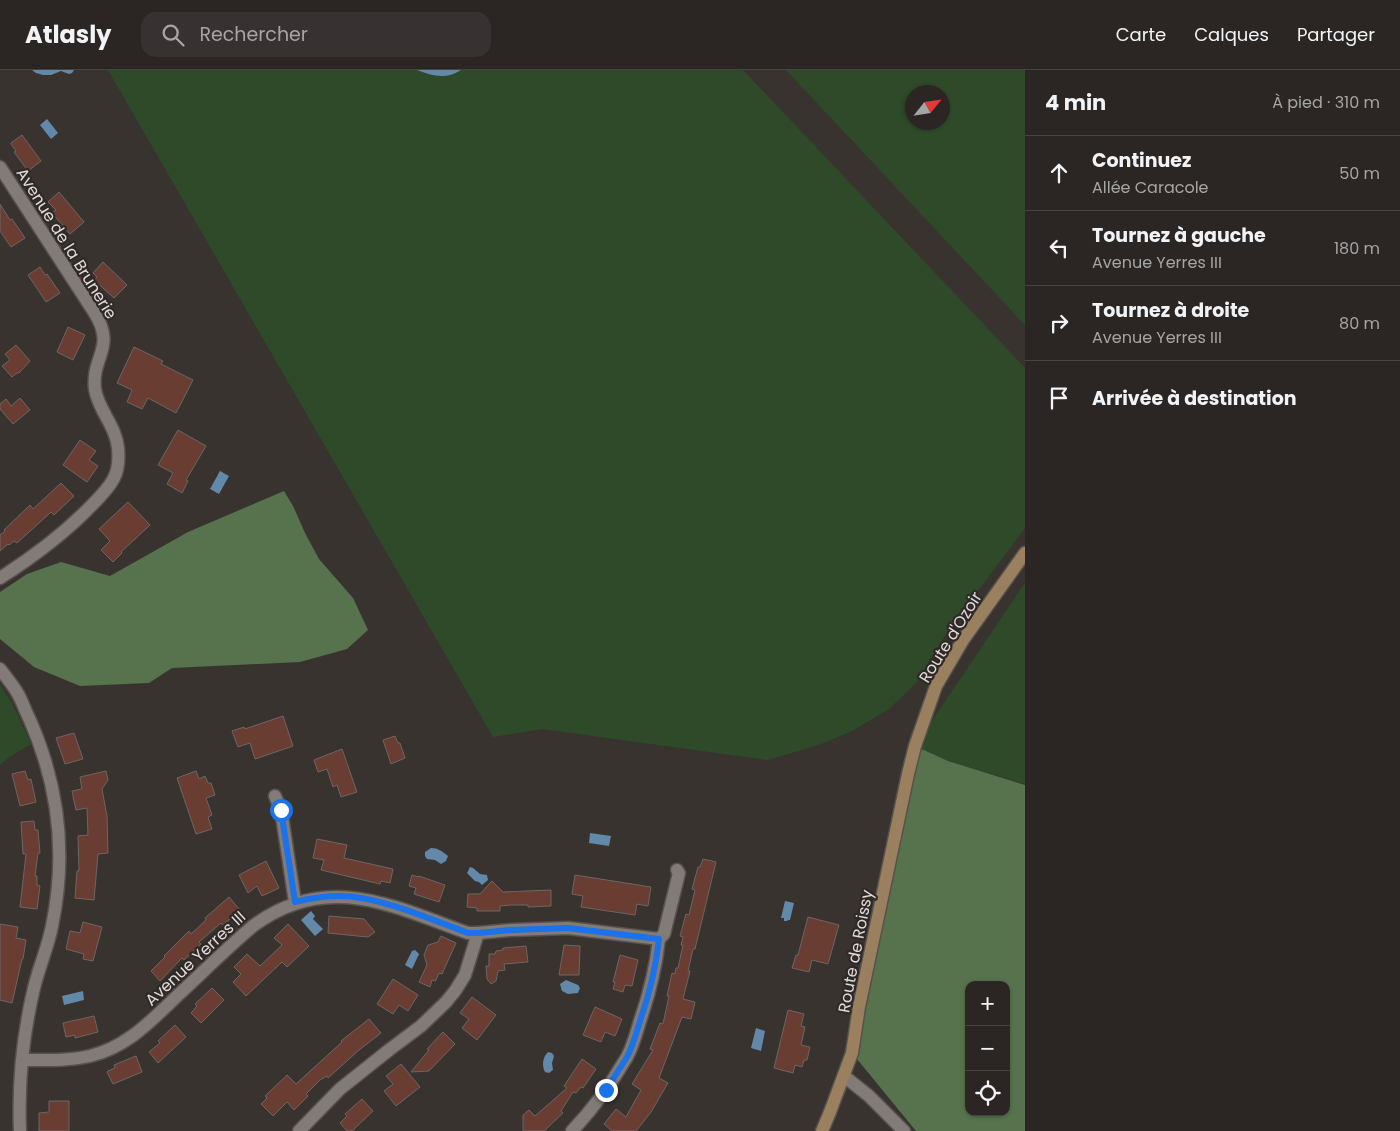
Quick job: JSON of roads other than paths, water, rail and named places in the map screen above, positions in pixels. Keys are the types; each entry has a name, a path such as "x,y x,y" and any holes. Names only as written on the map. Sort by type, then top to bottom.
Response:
{"main road":[{"name":"Route d'Ozoir","path":"908,774 915,746 936,686 963,640 1025,553"},
{"name":"Route de Roissy","path":"822,1131 852,1053 859,1007 908,774"}],"street":[{"name":"Avenue de la Brunerie","path":"0,167 102,327 104,341 95,377 95,390 114,431 118,450 116,474 113,481 99,498 71,527 0,578"},
{"path":"0,669 18,694 43,753 50,778 59,839 60,867 52,927 28,1014 22,1060 19,1109 20,1131"},
{"path":"275,796 281,810 295,902"},
{"path":"572,1131 606,1090 630,1050 645,1006 657,958 659,939 664,934 679,873 677,870"},
{"name":"Avenue Yerres III","path":"22,1060 81,1058 102,1052 125,1042 145,1027 253,926 265,917 295,902 309,899 335,896 359,897 385,903 468,933 568,928 659,939"},
{"path":"299,1131 340,1089 421,1026 446,1002 464,975 478,933"},
{"path":"844,1076 869,1096 904,1131"}],"water":[{"path":"32,70 74,70 69,74 61,71 51,75 43,75"},
{"path":"417,70 461,70 450,75 439,76"},
{"path":"47,119 58,133 51,139 40,125"},
{"path":"220,471 229,476 219,494 210,489"},
{"path":"590,833 611,836 609,846 589,843"},
{"path":"431,848 440,850 448,856 446,861 441,864 435,860 427,859 425,852"},
{"path":"470,867 480,874 487,875 488,880 482,885 475,881 467,873"},
{"path":"785,901 794,903 790,920 787,921 781,918"},
{"path":"311,911 315,916 313,919 323,929 315,936 301,920"},
{"path":"415,950 419,954 412,969 405,965 412,951"},
{"path":"566,980 578,985 580,988 578,993 568,994 562,991 560,984"},
{"path":"83,991 84,1000 64,1005 62,996"},
{"path":"756,1028 765,1031 761,1051 751,1048"},
{"path":"548,1052 554,1056 553,1070 549,1073 545,1072 543,1065"}]}
